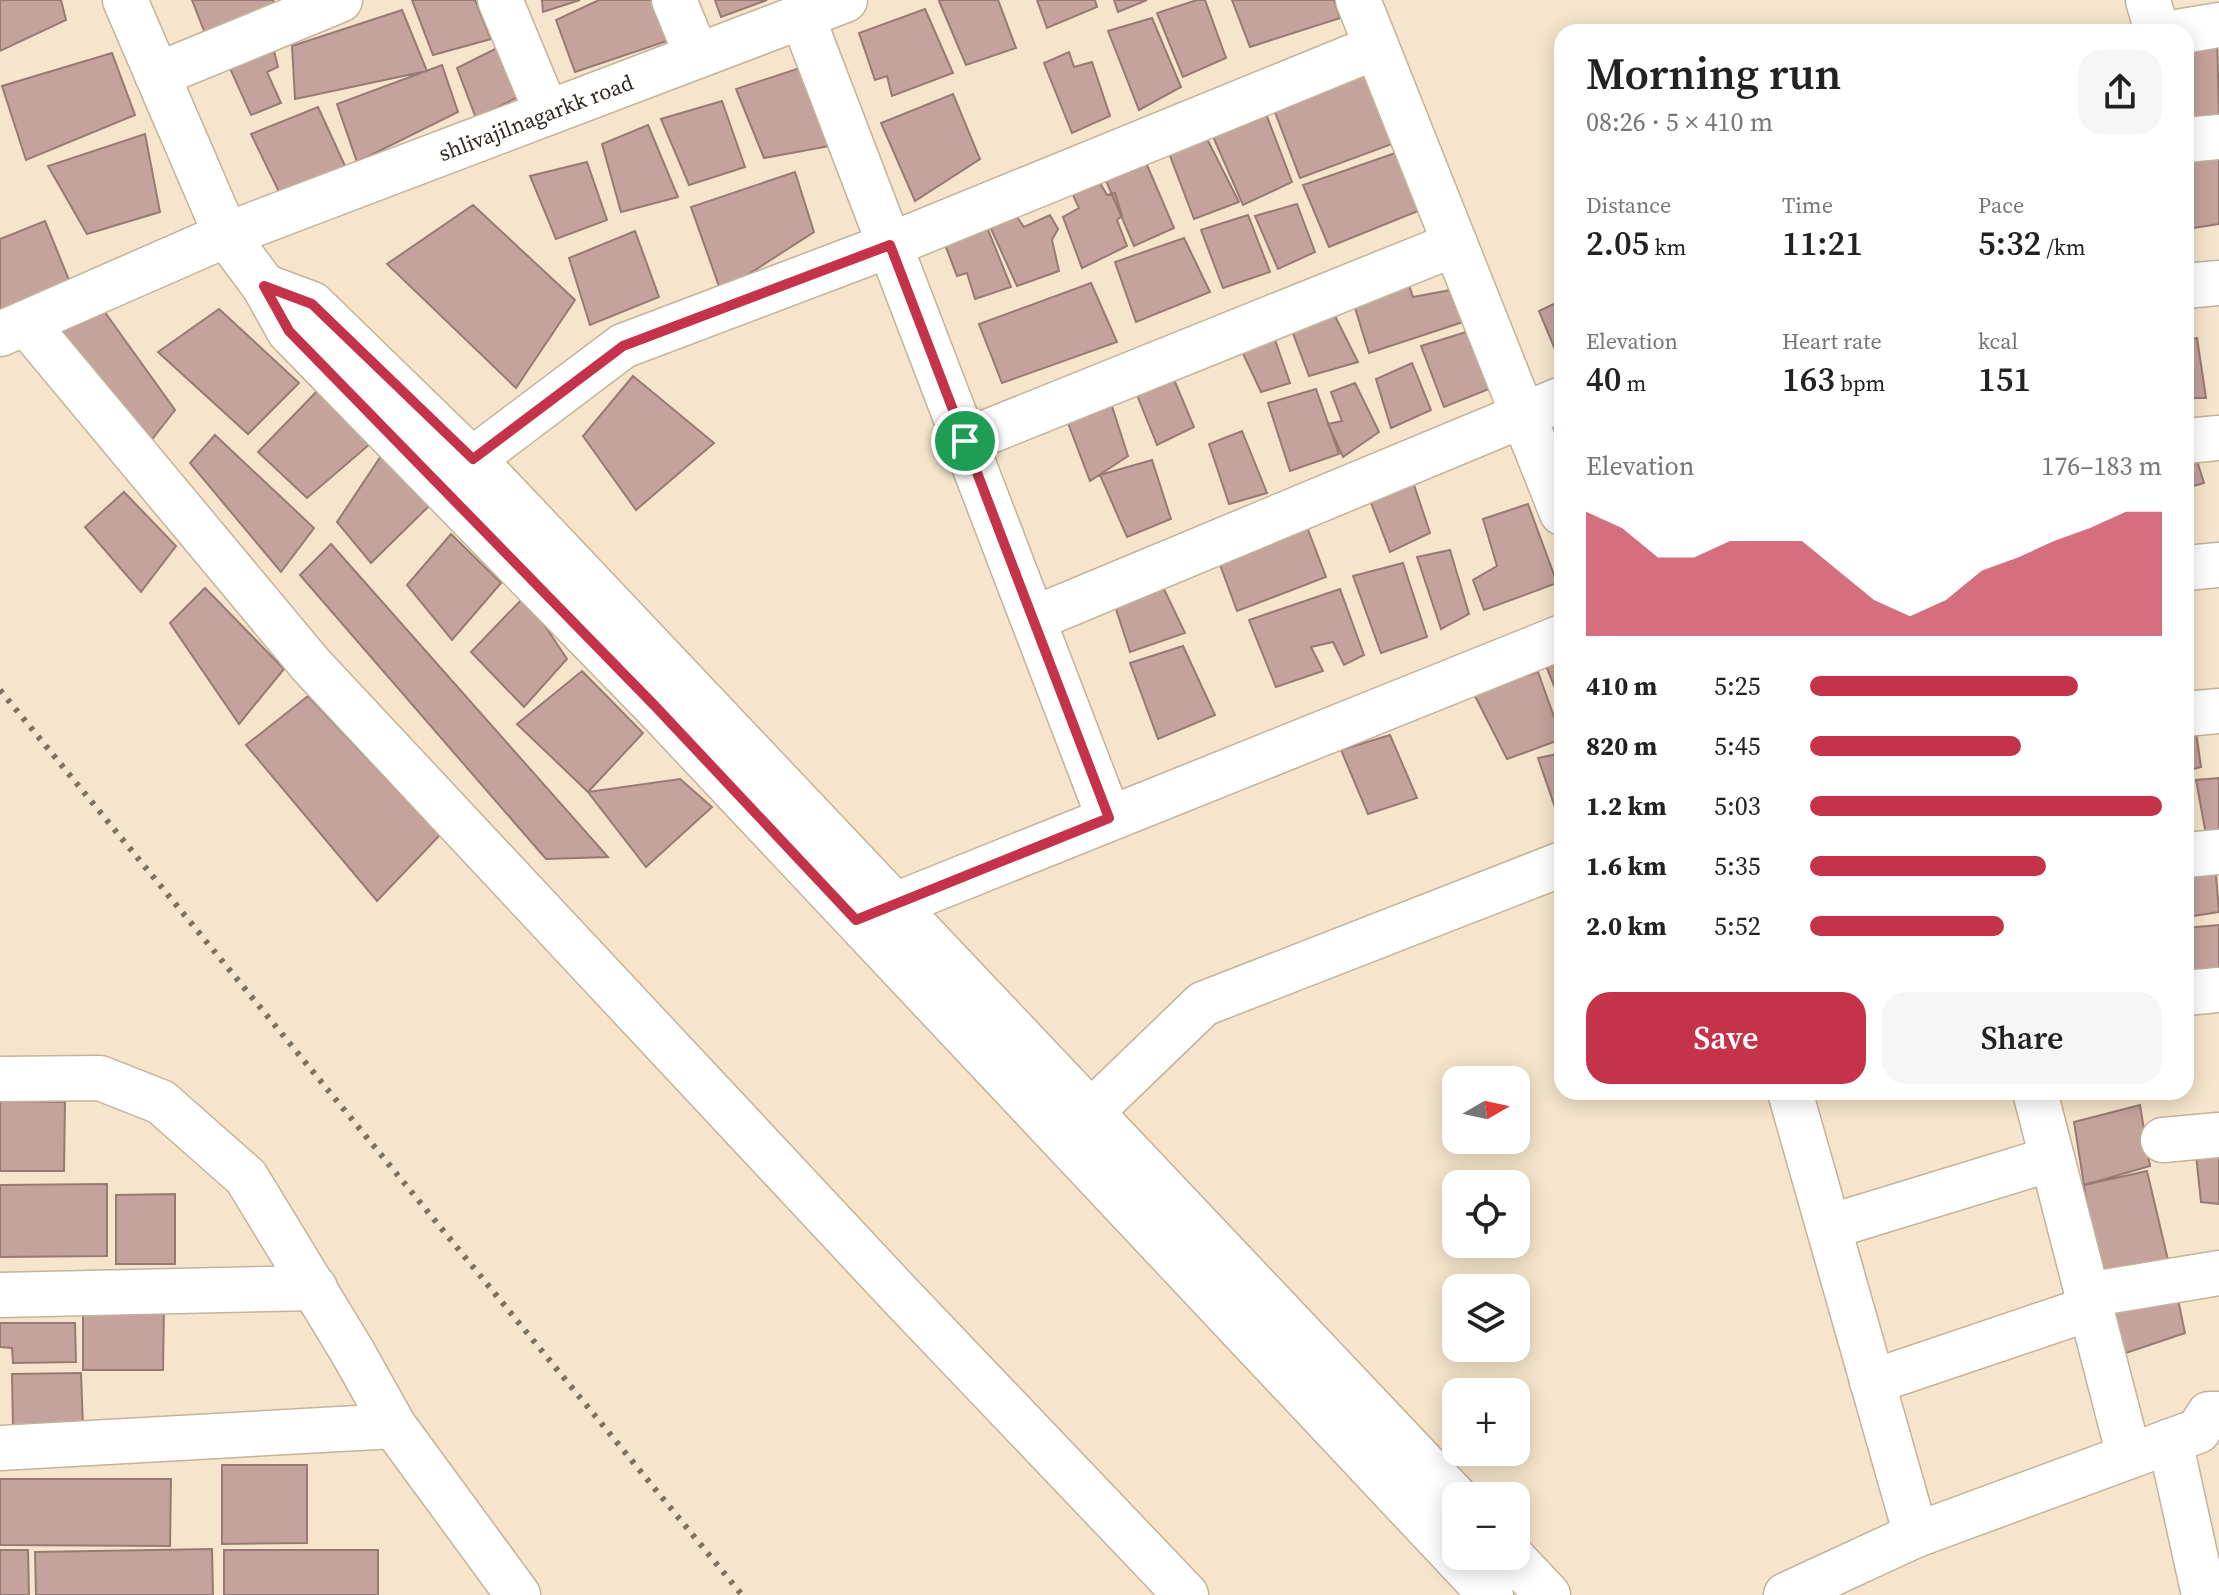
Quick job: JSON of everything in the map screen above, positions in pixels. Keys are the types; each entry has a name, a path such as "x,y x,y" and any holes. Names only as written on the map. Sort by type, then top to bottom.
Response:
{"street":[{"path":"125,0 226,235 264,286 289,331 655,706 1091,1112 1442,1483"},
{"path":"500,0 547,113"},
{"path":"674,0 697,56"},
{"name":"shlivajilnagarkk road","path":"13,329 226,235 845,0"},
{"path":"1358,0 1455,244 1543,407 1554,468"},
{"path":"2148,0 2155,24"},
{"path":"157,75 337,1"},
{"path":"802,16 1109,818"},
{"path":"2194,29 2219,25"},
{"path":"473,459 623,346 890,245 1376,47"},
{"path":"2194,139 2219,137"},
{"path":"965,441 1455,244"},
{"path":"2194,285 2219,283"},
{"path":"264,286 312,304 473,459 1491,1595"},
{"path":"13,329 311,665 900,1295 1186,1595"},
{"path":"1033,619 1543,407"},
{"path":"2194,440 2219,438"},
{"path":"2194,567 2219,565"},
{"path":"876,912 1554,640"},
{"path":"2194,713 2219,711"},
{"path":"2194,854 2219,852"},
{"path":"1091,1112 1203,1004 1554,867"},
{"path":"2194,992 2219,990"},
{"path":"0,1079 100,1078 161,1102 246,1177 315,1288 394,1426 518,1595"},
{"path":"1792,1100 1916,1535"},
{"path":"2037,1100 2129,1456"},
{"path":"2163,1140 2219,1135"},
{"path":"1829,1227 2051,1159"},
{"path":"1872,1382 2089,1302 2219,1273"},
{"path":"0,1295 315,1288"},
{"path":"1786,1595 1916,1535 2198,1431 2209,1414 2219,1414"},
{"path":"0,1448 394,1426"},
{"path":"2170,1441 2207,1575"},
{"path":"1524,1570 1548,1595"}],"building":[{"path":"0,0 61,0 66,20 0,51"},
{"path":"192,0 273,0 277,8 206,36"},
{"path":"412,0 475,0 491,39 433,55"},
{"path":"542,0 580,0 543,12"},
{"path":"599,0 661,0 676,38 575,72 556,20"},
{"path":"715,0 767,0 721,17"},
{"path":"998,0 1016,48 966,65 939,1"},
{"path":"1037,0 1095,0 1097,7 1047,28"},
{"path":"1114,0 1147,0 1118,12"},
{"path":"1205,0 1226,58 1183,77 1157,13"},
{"path":"1232,0 1334,0 1340,18 1250,47"},
{"path":"925,9 953,73 892,96 887,76 875,80 859,33"},
{"path":"402,10 427,71 295,99 292,46"},
{"path":"1152,18 1181,87 1139,110 1108,31"},
{"path":"2217,35 2219,116 2194,118 2194,36"},
{"path":"273,47 278,67 267,72 281,103 251,115 224,55"},
{"path":"499,47 524,94 476,118 457,68"},
{"path":"1069,52 1074,67 1092,62 1110,116 1072,133 1044,63"},
{"path":"112,53 135,115 26,160 2,86"},
{"path":"1362,64 1392,144 1300,178 1270,99"},
{"path":"442,65 458,112 357,162 337,104"},
{"path":"806,66 835,145 764,158 736,89"},
{"path":"953,94 980,159 915,201 881,123"},
{"path":"722,101 745,167 689,185 661,119"},
{"path":"1263,106 1292,182 1243,205 1208,125"},
{"path":"318,107 346,168 282,198 251,134"},
{"path":"648,125 678,197 621,212 602,144"},
{"path":"1203,131 1239,202 1194,219 1164,140"},
{"path":"145,134 160,212 87,234 48,166"},
{"path":"2219,142 2219,224 2194,228 2194,144"},
{"path":"1401,151 1428,207 1329,247 1303,185"},
{"path":"1144,158 1174,228 1134,246 1101,169"},
{"path":"587,162 607,220 556,239 530,176"},
{"path":"795,172 814,232 721,292 691,207"},
{"path":"1096,176 1107,195 1115,193 1122,216 1117,220 1127,246 1082,268 1063,217 1079,208 1069,186"},
{"path":"1297,204 1315,252 1278,269 1255,216"},
{"path":"473,205 575,300 516,388 387,264"},
{"path":"1002,213 1017,217 1024,227 1050,215 1058,229 1052,240 1059,271 1017,286 987,220"},
{"path":"1248,215 1270,272 1223,288 1201,230"},
{"path":"45,221 69,280 0,312 0,239"},
{"path":"987,227 1011,287 975,299 967,273 957,276 944,242"},
{"path":"635,231 659,297 590,325 569,258"},
{"path":"1184,238 1210,292 1136,322 1115,262"},
{"path":"1405,273 1413,297 1456,289 1463,322 1369,353 1351,295"},
{"path":"1091,283 1117,342 1002,383 979,324"},
{"path":"1554,304 1554,347 1539,311"},
{"path":"1330,306 1358,362 1309,376 1288,320"},
{"path":"219,309 299,383 248,434 158,352"},
{"path":"104,311 175,410 150,442 57,332"},
{"path":"1476,329 1499,385 1444,407 1421,346"},
{"path":"1273,334 1290,383 1261,392 1239,345"},
{"path":"2194,338 2197,338 2206,398 2194,398"},
{"path":"1412,363 1431,410 1391,428 1376,379"},
{"path":"1170,370 1194,427 1157,445 1131,380"},
{"path":"633,376 714,443 636,510 583,436"},
{"path":"1355,383 1379,432 1343,457 1328,424 1342,421 1331,392"},
{"path":"321,387 370,444 307,498 258,452"},
{"path":"1316,389 1339,454 1290,471 1268,403"},
{"path":"1109,397 1128,456 1090,481 1063,410"},
{"path":"1242,431 1267,493 1229,504 1209,444"},
{"path":"215,435 314,528 281,572 190,463"},
{"path":"385,450 431,504 371,563 337,522"},
{"path":"2194,451 2204,483 2194,486"},
{"path":"1152,460 1171,519 1127,537 1100,475"},
{"path":"1413,482 1430,533 1390,552 1368,495"},
{"path":"124,492 176,546 141,592 85,527"},
{"path":"1528,504 1554,575 1554,584 1484,610 1473,580 1497,566 1483,519"},
{"path":"1307,527 1326,577 1237,611 1215,551"},
{"path":"451,534 501,583 452,640 407,585"},
{"path":"331,544 608,857 546,859 300,575"},
{"path":"1450,550 1469,614 1441,629 1417,557"},
{"path":"1403,563 1427,637 1381,653 1353,576"},
{"path":"1161,583 1185,633 1130,652 1111,594"},
{"path":"205,588 284,669 239,724 170,623"},
{"path":"1340,589 1364,655 1344,665 1333,642 1311,647 1323,671 1276,687 1249,620"},
{"path":"525,596 567,659 524,707 471,652"},
{"path":"1183,646 1215,715 1158,739 1130,663"},
{"path":"1554,664 1554,686 1546,666"},
{"path":"582,671 643,733 588,792 517,724"},
{"path":"1538,672 1554,717 1554,742 1507,759 1473,692"},
{"path":"308,696 440,835 377,901 246,745"},
{"path":"2194,725 2195,725 2201,767 2194,769"},
{"path":"1390,735 1417,798 1368,814 1341,750"},
{"path":"1554,755 1554,804 1538,758"},
{"path":"2219,778 2219,838 2207,840 2196,780"},
{"path":"680,779 712,807 646,867 588,792"},
{"path":"2215,863 2219,912 2194,916 2194,865"},
{"path":"2219,925 2219,977 2194,979 2194,927"},
{"path":"0,1101 65,1102 64,1171 0,1171"},
{"path":"2140,1105 2150,1166 2084,1185 2074,1122"},
{"path":"2219,1144 2219,1204 2201,1202 2195,1145"},
{"path":"2147,1171 2171,1273 2099,1286 2084,1185"},
{"path":"107,1184 107,1256 0,1257 0,1185"},
{"path":"175,1194 175,1264 116,1264 116,1195"},
{"path":"2175,1285 2185,1333 2123,1354 2112,1299"},
{"path":"83,1305 164,1306 163,1370 83,1370"},
{"path":"0,1323 75,1323 76,1362 13,1363 12,1348 0,1347"},
{"path":"81,1373 83,1427 13,1428 12,1374"},
{"path":"222,1465 307,1465 307,1543 222,1544"},
{"path":"0,1479 171,1479 170,1546 0,1545"},
{"path":"212,1549 213,1595 36,1595 35,1552"},
{"path":"0,1550 28,1550 29,1595 0,1595"},
{"path":"224,1550 378,1550 378,1595 224,1595"}],"railway":[{"path":"0,690 742,1595"}],"route":[{"path":"890,245 965,441 1109,818 856,920 655,706 289,331 264,286 312,304 473,459 623,346 890,245"}]}
